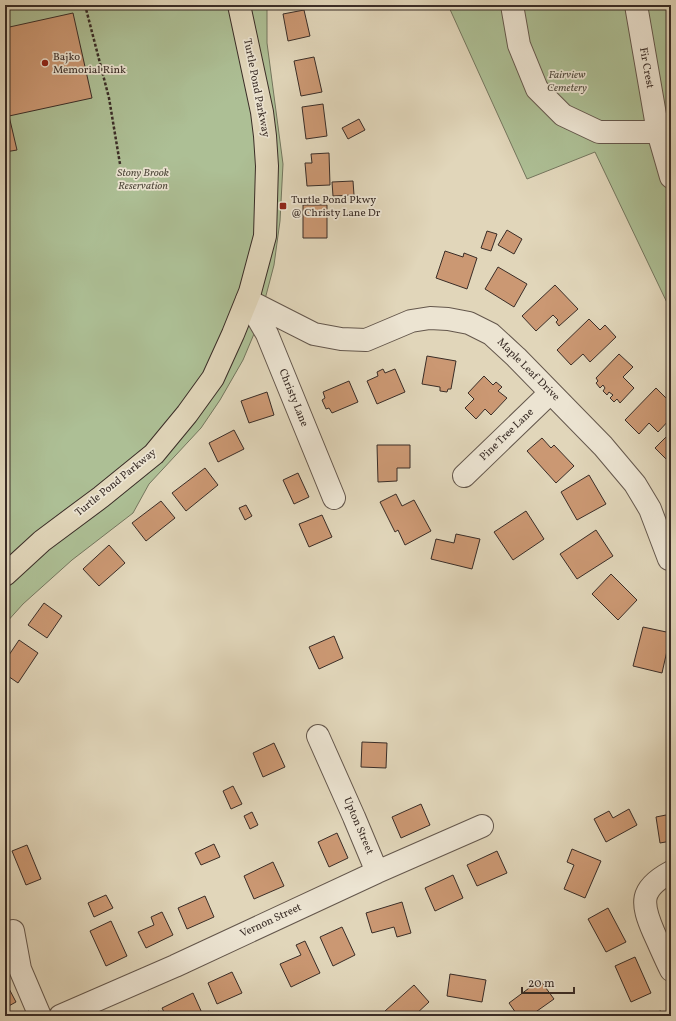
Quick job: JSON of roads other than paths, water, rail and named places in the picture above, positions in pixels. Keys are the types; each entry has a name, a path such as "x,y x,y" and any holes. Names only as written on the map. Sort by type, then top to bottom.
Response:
{"main road":[{"name":"Turtle Pond Parkway","path":"5,575 42,541 101,497 154,454 214,378 234,334 250,292 265,236 267,166 262,112 239,5"}],"street":[{"path":"512,5 519,45 537,89 563,115 599,132 664,135"},
{"name":"Fir Crest","path":"636,5 664,135 671,178"},
{"name":"Maple Leaf Drive","path":"247,300 314,334 342,339 366,340 411,321 430,318 448,319 468,323 491,334 516,357 603,446 635,484 650,509 669,559"},
{"name":"Christy Lane","path":"247,300 267,334 334,498"},
{"name":"Pine Tree Lane","path":"464,476 550,393"},
{"name":"Upton Street","path":"318,736 377,872"},
{"name":"Vernon Street","path":"60,1016 175,966 377,872 482,826"},
{"path":"671,872 661,877 653,884 646,894 645,904 648,918 671,970"},
{"path":"13,931 20,969 40,1016"}],"place":[{"name":"Bajko Memorial Rink","path":"45,63"},
{"name":"Turtle Pond Pkwy @ Christy Lane Dr","path":"283,206"}],"park label":[{"name":"Fairview Cemetery","path":"567,81"},
{"name":"Stony Brook Reservation","path":"143,179"}]}
